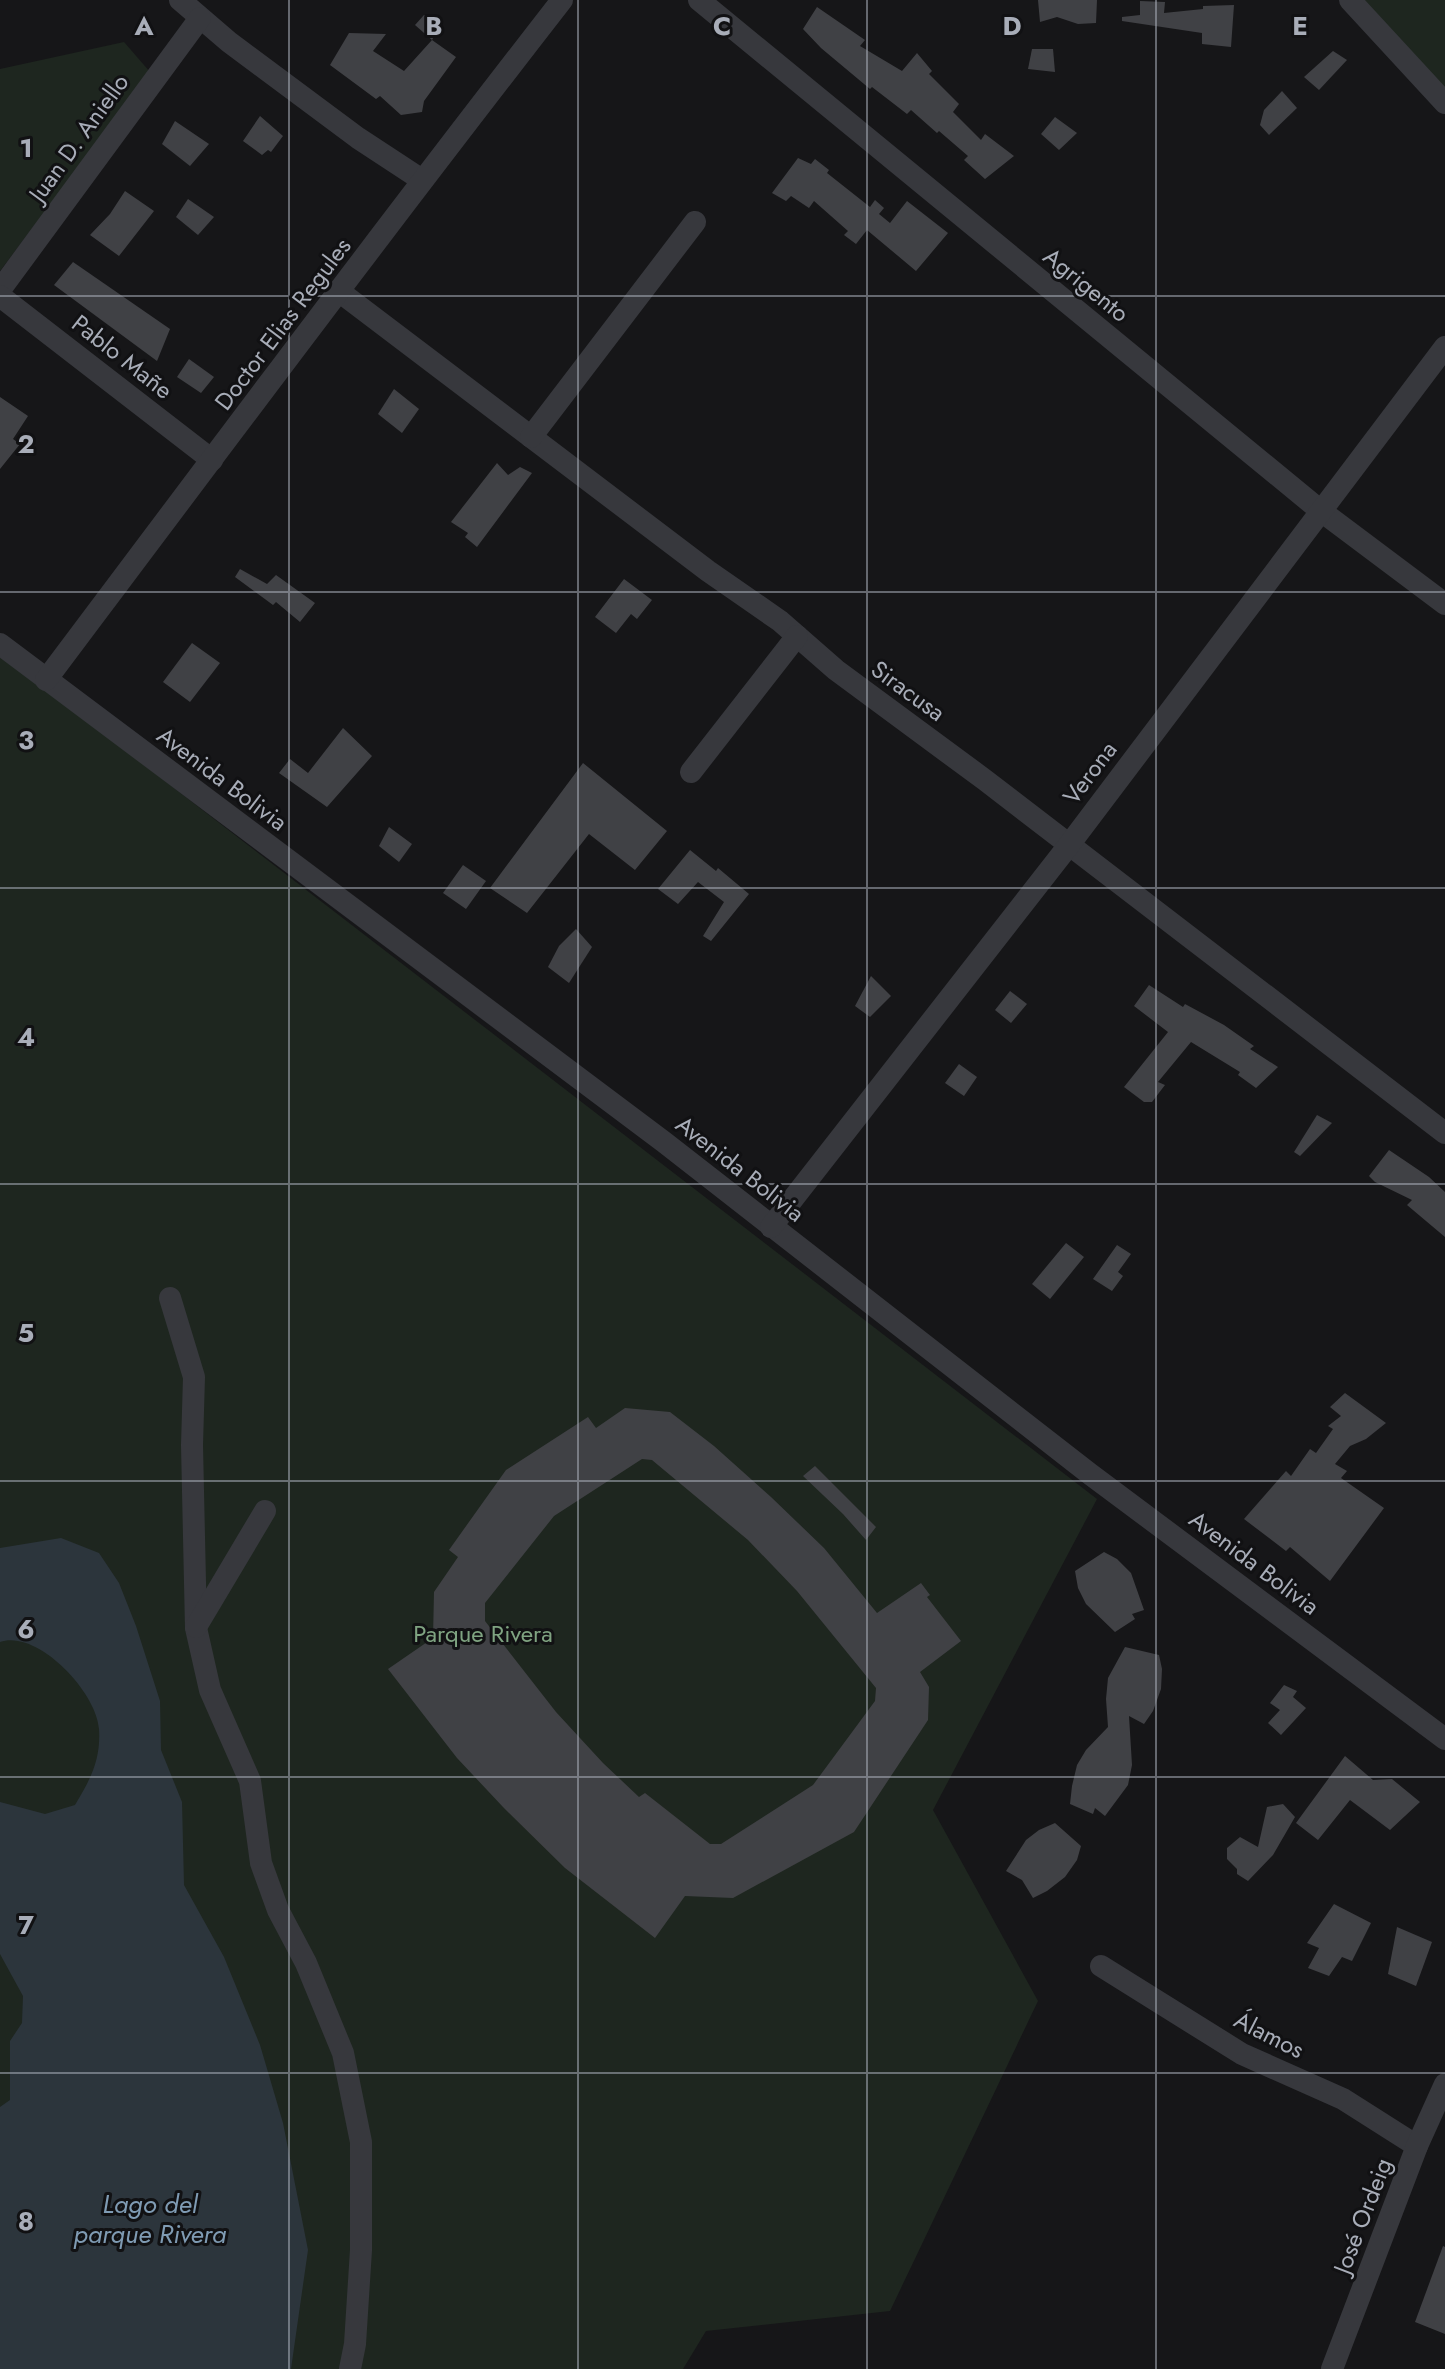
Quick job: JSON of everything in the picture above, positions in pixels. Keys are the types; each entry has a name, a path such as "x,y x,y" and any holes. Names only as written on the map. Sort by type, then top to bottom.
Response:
{"street":[{"path":"180,0 346,129 422,180"},
{"name":"Doctor Elias Regules","path":"46,680 422,180 562,0"},
{"name":"Agrigento","path":"699,0 1321,511 1445,604"},
{"path":"1350,0 1445,103"},
{"name":"Juan D. Aniello","path":"0,290 200,18"},
{"path":"531,437 695,222"},
{"name":"Siracusa","path":"340,292 797,636 836,670 1445,1133"},
{"name":"Pablo Mañe","path":"0,296 212,460"},
{"name":"Verona","path":"771,1227 1069,845 1445,347"},
{"path":"691,772 797,636"},
{"name":"Avenida Bolivia","path":"0,644 664,1142 1090,1474 1445,1739"},
{"path":"170,1298 194,1377 192,1445 196,1628 210,1690 250,1781 261,1863 278,1910 306,1963 343,2053 361,2142 361,2250 355,2344 350,2369"},
{"path":"196,1628 265,1511"},
{"name":"Álamos","path":"1101,1966 1242,2054 1343,2099 1417,2146"},
{"name":"José Ordeig","path":"1332,2369 1417,2146 1445,2084"}],"green space":[{"path":"1358,0 1445,0 1445,90"},
{"path":"124,42 150,72 0,271 0,69"},
{"name":"Parque Rivera","path":"0,654 1097,1499 933,1810 1038,2001 890,2311 706,2331 683,2369 0,2369"}],"water":[{"name":"Lago del parque Rivera","path":"61,1538 99,1553 119,1583 136,1626 160,1701 161,1750 182,1802 184,1885 224,1957 260,2045 283,2123 308,2250 291,2369 0,2369 0,2107 10,2100 10,2041 22,2023 23,1996 0,1954 0,1802 45,1814 75,1805 93,1769 99,1729 88,1698 63,1667 31,1645 15,1641 0,1642 0,1548"}],"building":[{"path":"1038,0 1097,0 1096,23 1078,24 1057,17 1040,22"},
{"path":"1140,1 1165,2 1164,13 1203,9 1203,6 1234,5 1231,47 1202,44 1202,33 1122,21 1122,17 1140,15"},
{"path":"817,7 865,40 860,46 902,71 917,53 932,71 929,74 959,104 953,112 981,140 985,134 1014,156 985,179 964,160 968,156 939,131 937,133 911,110 907,114 872,87 870,89 821,48 803,29"},
{"path":"424,15 442,22 432,40 415,25"},
{"path":"349,33 386,34 373,51 404,71 432,40 456,57 424,101 422,112 401,115 380,96 376,99 330,65"},
{"path":"1032,49 1053,49 1055,72 1028,69"},
{"path":"1333,51 1347,60 1319,90 1304,77"},
{"path":"1282,91 1297,108 1269,135 1260,125 1264,110"},
{"path":"260,116 283,136 271,152 268,150 262,155 243,141"},
{"path":"1055,117 1077,133 1059,150 1041,134"},
{"path":"175,121 209,144 190,166 162,144"},
{"path":"798,158 811,164 815,159 829,170 827,173 870,207 875,200 884,208 879,214 890,223 907,201 948,233 916,271 867,230 856,244 844,235 848,231 814,201 809,208 791,196 786,201 772,193"},
{"path":"125,191 154,211 119,256 90,235 110,214"},
{"path":"188,199 214,217 198,235 176,217"},
{"path":"73,262 170,329 157,361 54,285"},
{"path":"189,359 214,377 201,393 177,377"},
{"path":"394,389 419,409 402,433 378,414"},
{"path":"0,397 28,416 13,439 20,444 0,469"},
{"path":"497,463 508,475 520,467 532,473 477,547 465,537 468,533 451,522"},
{"path":"240,569 267,584 276,575 315,603 300,622 276,602 273,605 235,577"},
{"path":"624,579 652,600 637,619 631,614 616,633 595,617"},
{"path":"192,643 220,663 190,702 163,682"},
{"path":"343,728 372,756 327,807 279,773 290,759 308,773"},
{"path":"583,763 667,831 635,870 589,834 527,913 490,888"},
{"path":"389,827 412,844 399,862 379,846"},
{"path":"690,850 749,894 711,941 703,936 724,902 698,882 678,904 658,889"},
{"path":"463,865 486,881 466,909 443,893"},
{"path":"576,929 592,947 569,983 548,967 559,946"},
{"path":"871,976 891,996 870,1017 855,1006"},
{"path":"1149,985 1183,1007 1185,1004 1224,1025 1254,1046 1250,1049 1278,1067 1256,1088 1238,1075 1240,1072 1191,1042 1158,1082 1165,1085 1152,1102 1144,1102 1124,1087 1168,1032 1134,1006"},
{"path":"1010,991 1027,1004 1011,1023 995,1010"},
{"path":"959,1064 977,1077 964,1096 945,1083"},
{"path":"1317,1115 1332,1123 1300,1156 1294,1152"},
{"path":"1389,1150 1445,1192 1445,1237 1407,1205 1412,1200 1369,1176"},
{"path":"1066,1243 1084,1257 1050,1299 1032,1284"},
{"path":"1117,1245 1131,1254 1118,1272 1123,1276 1112,1291 1093,1279"},
{"path":"1345,1393 1386,1423 1366,1439 1350,1446 1335,1464 1347,1471 1341,1478 1384,1508 1330,1581 1290,1547 1286,1551 1244,1519 1286,1471 1291,1476 1310,1449 1316,1453 1333,1429 1328,1426 1341,1416 1330,1407"},
{"path":"625,1408 670,1412 714,1446 824,1548 877,1613 921,1583 930,1595 927,1597 961,1641 920,1672 929,1687 928,1720 854,1832 733,1898 685,1896 655,1938 565,1868 503,1807 457,1758 388,1669 433,1638 434,1592 458,1557 449,1550 506,1470 588,1417 596,1428","holes":["642,1459 652,1460 748,1540 797,1591 876,1688 875,1701 813,1785 721,1844 710,1844 645,1793 639,1797 603,1763 556,1712 485,1621 485,1603 554,1516"]},
{"path":"815,1466 876,1527 866,1540 803,1476"},
{"path":"1104,1552 1117,1559 1131,1573 1144,1610 1132,1614 1135,1619 1115,1632 1086,1604 1078,1588 1075,1571"},
{"path":"1125,1647 1159,1655 1161,1689 1153,1711 1144,1724 1129,1716 1132,1765 1128,1785 1105,1816 1095,1808 1093,1814 1070,1804 1072,1786 1077,1765 1086,1750 1108,1727 1108,1678"},
{"path":"1284,1685 1297,1691 1293,1697 1306,1708 1281,1735 1268,1723 1280,1710 1270,1703"},
{"path":"1345,1756 1373,1780 1392,1779 1420,1802 1390,1830 1350,1800 1318,1840 1296,1823"},
{"path":"1283,1804 1295,1817 1273,1855 1248,1881 1237,1874 1237,1869 1227,1859 1227,1848 1240,1837 1258,1847 1267,1807"},
{"path":"1055,1823 1081,1846 1077,1860 1065,1877 1033,1898 1022,1880 1006,1871 1026,1840"},
{"path":"1334,1904 1371,1923 1352,1961 1342,1957 1329,1976 1308,1968 1319,1948 1307,1943"},
{"path":"1397,1927 1432,1942 1416,1986 1388,1974"},
{"path":"1445,2247 1445,2334 1415,2322"}]}
